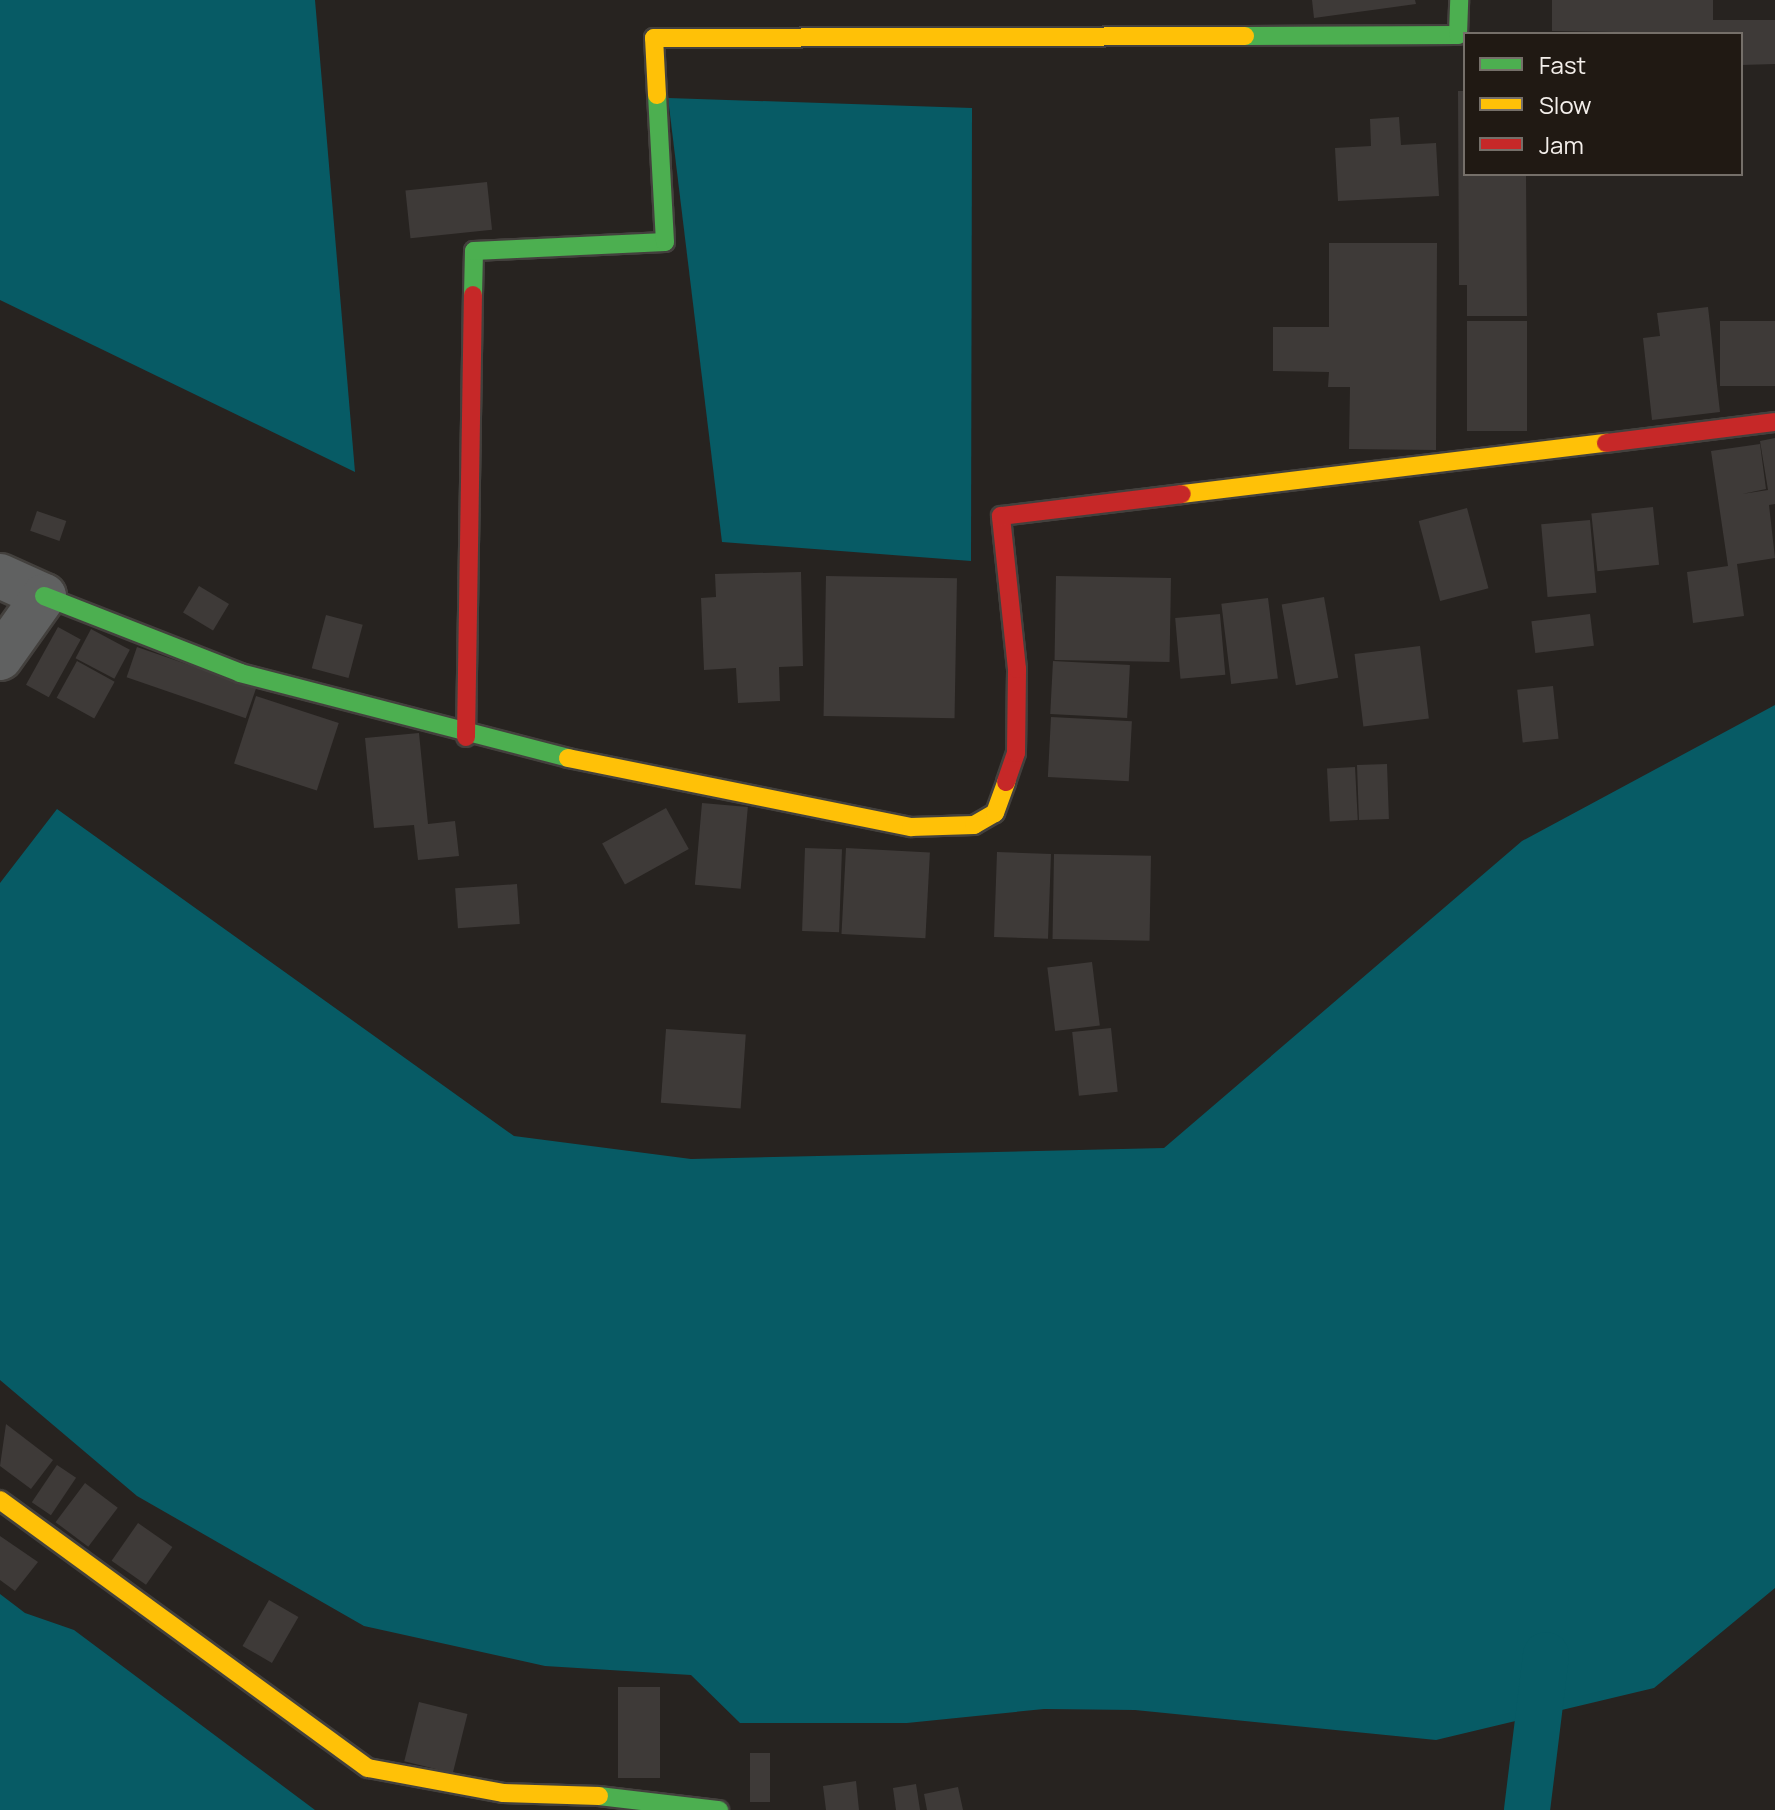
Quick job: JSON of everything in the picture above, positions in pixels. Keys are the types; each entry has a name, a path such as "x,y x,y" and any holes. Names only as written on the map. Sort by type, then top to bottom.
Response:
{"street":[{"path":"466,737 474,251 665,242 654,38 1458,35 1459,0"},
{"path":"0,576 240,673 466,737 848,817 911,827 974,825 995,813 1006,794 1016,753 1017,669 1001,516 1775,422"},
{"path":"0,658 44,596"},
{"path":"0,1500 368,1768 503,1793 650,1798 719,1810"}],"water":[{"path":"0,0 315,0 355,472 0,300"},
{"path":"668,98 972,108 971,561 722,542"},
{"path":"1775,705 1775,1588 1654,1688 1436,1740 1135,1710 1044,1709 907,1723 740,1723 691,1675 545,1666 364,1626 137,1496 0,1380 0,883 57,809 514,1136 691,1159 1164,1148 1522,841"},
{"path":"0,1594 25,1613 74,1630 315,1810 0,1810"}],"building":[{"path":"1312,0 1415,0 1416,4 1314,18"},
{"path":"1552,0 1713,0 1713,20 1775,20 1775,64 1743,65 1743,32 1552,31"},
{"path":"1458,91 1463,91 1463,176 1526,176 1527,316 1467,316 1467,285 1459,285"},
{"path":"1399,117 1401,145 1436,143 1439,196 1338,201 1335,148 1371,146 1370,119"},
{"path":"487,182 492,230 410,238 405,191"},
{"path":"1329,243 1437,243 1436,450 1349,449 1350,387 1328,387 1329,372 1273,371 1273,327 1329,327"},
{"path":"1708,307 1720,412 1652,420 1643,338 1660,336 1657,313"},
{"path":"1467,321 1527,321 1527,431 1467,431"},
{"path":"1720,321 1775,321 1775,386 1720,386"},
{"path":"1775,438 1775,504 1769,505 1775,558 1737,564 1744,616 1693,623 1687,572 1728,566 1711,451 1760,444 1766,489 1742,494 1768,490 1760,441"},
{"path":"1653,507 1659,565 1597,571 1591,513"},
{"path":"1467,508 1488,588 1440,601 1419,521"},
{"path":"37,511 66,521 59,541 30,531"},
{"path":"1590,520 1596,593 1548,597 1541,524"},
{"path":"801,572 803,666 779,667 780,701 738,703 736,668 704,670 701,598 716,597 715,574"},
{"path":"826,576 957,578 955,718 824,716"},
{"path":"1056,576 1171,578 1170,662 1055,660"},
{"path":"199,586 229,604 213,631 183,613"},
{"path":"1324,597 1338,678 1296,685 1282,604"},
{"path":"1268,598 1278,678 1231,684 1221,604"},
{"path":"1220,614 1225,675 1180,679 1175,618"},
{"path":"1590,614 1594,646 1535,653 1531,621"},
{"path":"326,615 363,625 348,678 312,668"},
{"path":"58,627 81,640 49,697 26,685"},
{"path":"91,629 130,650 114,679 76,658"},
{"path":"1420,646 1429,718 1363,726 1354,654"},
{"path":"137,647 256,688 246,718 127,677"},
{"path":"77,661 115,682 94,719 57,698"},
{"path":"1053,661 1130,665 1127,718 1050,714"},
{"path":"1553,686 1559,739 1523,742 1517,690"},
{"path":"256,696 339,723 317,790 234,764"},
{"path":"1051,717 1132,721 1129,781 1048,777"},
{"path":"419,733 428,824 455,821 459,856 418,860 414,825 374,828 365,738"},
{"path":"1387,764 1389,819 1359,820 1357,765"},
{"path":"1355,767 1358,820 1330,821 1327,768"},
{"path":"702,803 748,807 741,889 695,885"},
{"path":"666,808 689,849 625,884 602,843"},
{"path":"805,848 842,849 839,932 802,931"},
{"path":"846,848 930,852 925,938 841,934"},
{"path":"997,852 1051,854 1048,939 994,937"},
{"path":"1054,854 1151,856 1150,941 1053,939"},
{"path":"517,884 520,924 458,928 455,888"},
{"path":"1092,962 1100,1026 1055,1031 1047,967"},
{"path":"1111,1028 1118,1092 1079,1096 1072,1032"},
{"path":"666,1029 746,1035 741,1108 661,1103"},
{"path":"6,1424 53,1460 31,1489 0,1466"},
{"path":"57,1465 76,1478 51,1515 32,1502"},
{"path":"85,1483 118,1508 88,1547 56,1522"},
{"path":"138,1523 172,1547 146,1585 112,1561"},
{"path":"0,1536 38,1562 15,1591 0,1580"},
{"path":"269,1600 298,1617 272,1663 242,1646"},
{"path":"618,1687 660,1687 660,1778 618,1778"},
{"path":"419,1702 468,1714 453,1773 404,1761"},
{"path":"750,1753 770,1753 770,1802 750,1802"},
{"path":"856,1781 859,1810 826,1810 823,1786"},
{"path":"916,1784 920,1810 896,1810 893,1788"},
{"path":"958,1787 963,1810 927,1810 924,1794"}],"waterway":[{"path":"1527,1810 1546,1655"}],"traffic: fast":[{"path":"1245,36 1458,35 1459,0"},
{"path":"473,295 474,251 665,242 657,95"},
{"path":"44,596 240,673 568,758"},
{"path":"599,1796 719,1810"}],"traffic: slow":[{"path":"657,95 654,38 1245,36"},
{"path":"1182,494 1606,443"},
{"path":"568,758 911,827 974,825 995,813 1006,782"},
{"path":"0,1500 368,1768 503,1793 599,1796"}],"traffic: jam":[{"path":"466,737 473,295"},
{"path":"1606,443 1775,422"},
{"path":"1006,782 1016,753 1017,669 1001,516 1182,494"}]}
